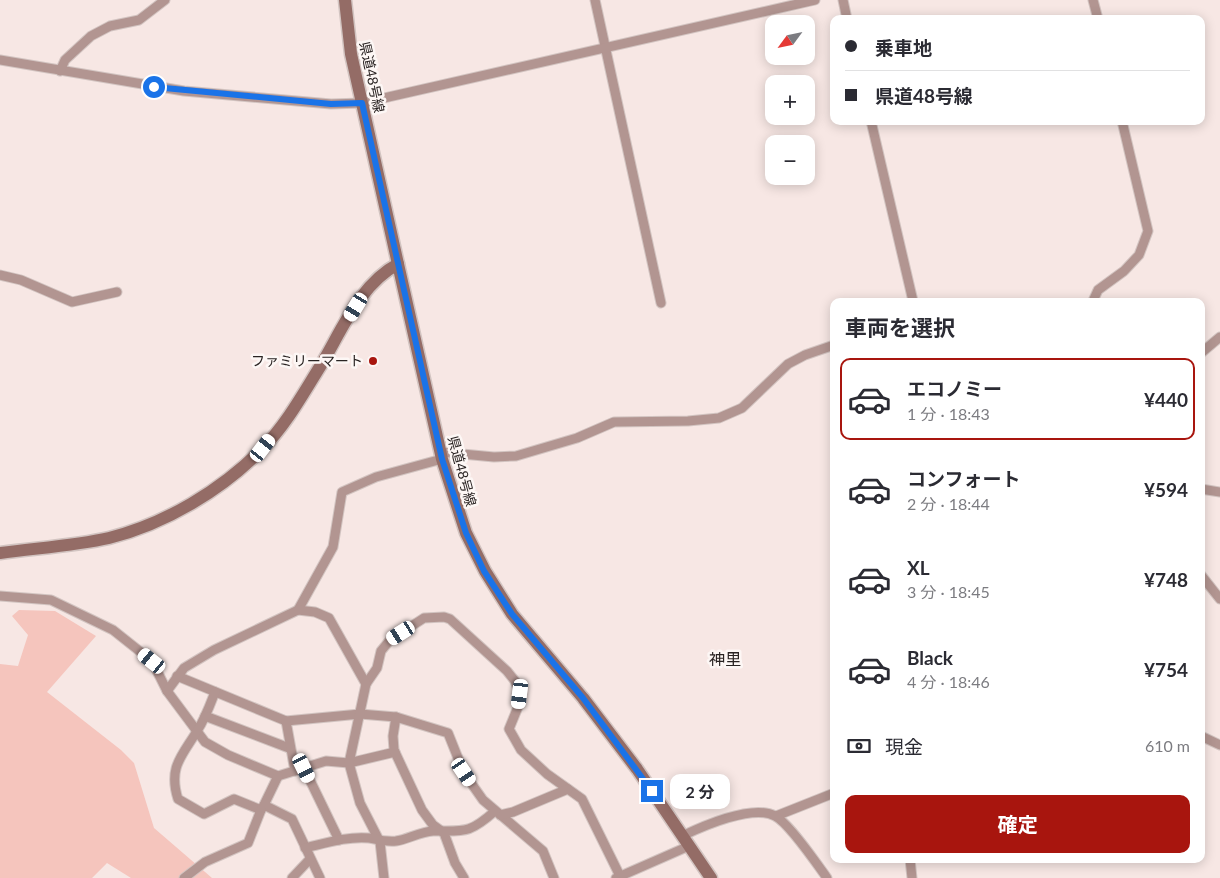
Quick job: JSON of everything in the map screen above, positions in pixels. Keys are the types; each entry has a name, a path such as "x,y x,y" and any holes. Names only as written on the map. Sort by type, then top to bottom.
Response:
{"main road":[{"name":"県道48号線","path":"345,0 351,54 441,456 466,533 497,593 521,627 583,698 627,755 711,878"},
{"path":"0,553 109,538 147,525 189,505 226,481 263,448 298,404 370,285 398,264"}],"street":[{"path":"60,71 65,60 92,36 110,26 139,20 164,0"},
{"path":"595,0 661,303"},
{"path":"0,60 184,91 331,104 362,103 816,0"},
{"path":"843,0 847,15"},
{"path":"1094,0 1097,15"},
{"path":"872,125 912,298"},
{"path":"1094,298 1098,290 1124,272 1138,254 1148,231 1123,125"},
{"path":"0,275 21,280 72,302 117,292"},
{"path":"1205,349 1220,337"},
{"path":"298,610 333,547 342,492 376,478 441,456 516,456 577,438 614,422 688,422 719,418 742,408 788,364 805,355 830,346"},
{"path":"1205,490 1220,492"},
{"path":"1205,580 1220,599"},
{"path":"0,596 51,600 113,630 152,661 167,691 205,742 228,755 278,776 326,761 349,763 395,752"},
{"path":"167,691 184,668 214,650 298,610 315,612 329,618 366,684"},
{"path":"384,878 380,842 360,803 349,763 366,684 377,668 381,650 390,640 424,618 436,616 450,619 507,671 515,681 520,694 509,729 521,750 582,799 624,876 722,820 742,814 765,813 776,816 805,847 827,878"},
{"path":"178,676 286,721 360,714 396,717 448,733 464,772 483,800 543,851 554,878"},
{"path":"215,692 197,731 177,760 174,788 178,799 204,814 234,799 292,819 320,878"},
{"path":"205,716 289,748"},
{"path":"396,717 393,736 395,752 422,810 433,825 444,833 455,863 464,878"},
{"path":"286,721 289,748 339,840"},
{"path":"1205,738 1220,745"},
{"path":"184,878 205,862 248,843 262,808 278,776"},
{"path":"305,848 339,840 370,838 380,842 396,841 432,831 444,833 464,832 497,813 513,812 568,789"},
{"path":"776,816 830,795"},
{"path":"292,878 310,859"},
{"path":"910,863 912,878"}],"shaded area":[{"path":"19,610 55,611 96,636 47,692 121,750 134,763 154,828 212,878 131,878 107,863 92,878 0,878 0,664 18,666 28,635 12,616"}],"place":[{"name":"ファミリーマート","path":"373,361"}],"district":[{"name":"神里","path":"725,659"}],"route":[{"path":"154,87 331,104 362,103 442,459 457,512 475,553 497,593 521,627 583,698 652,791"}]}
